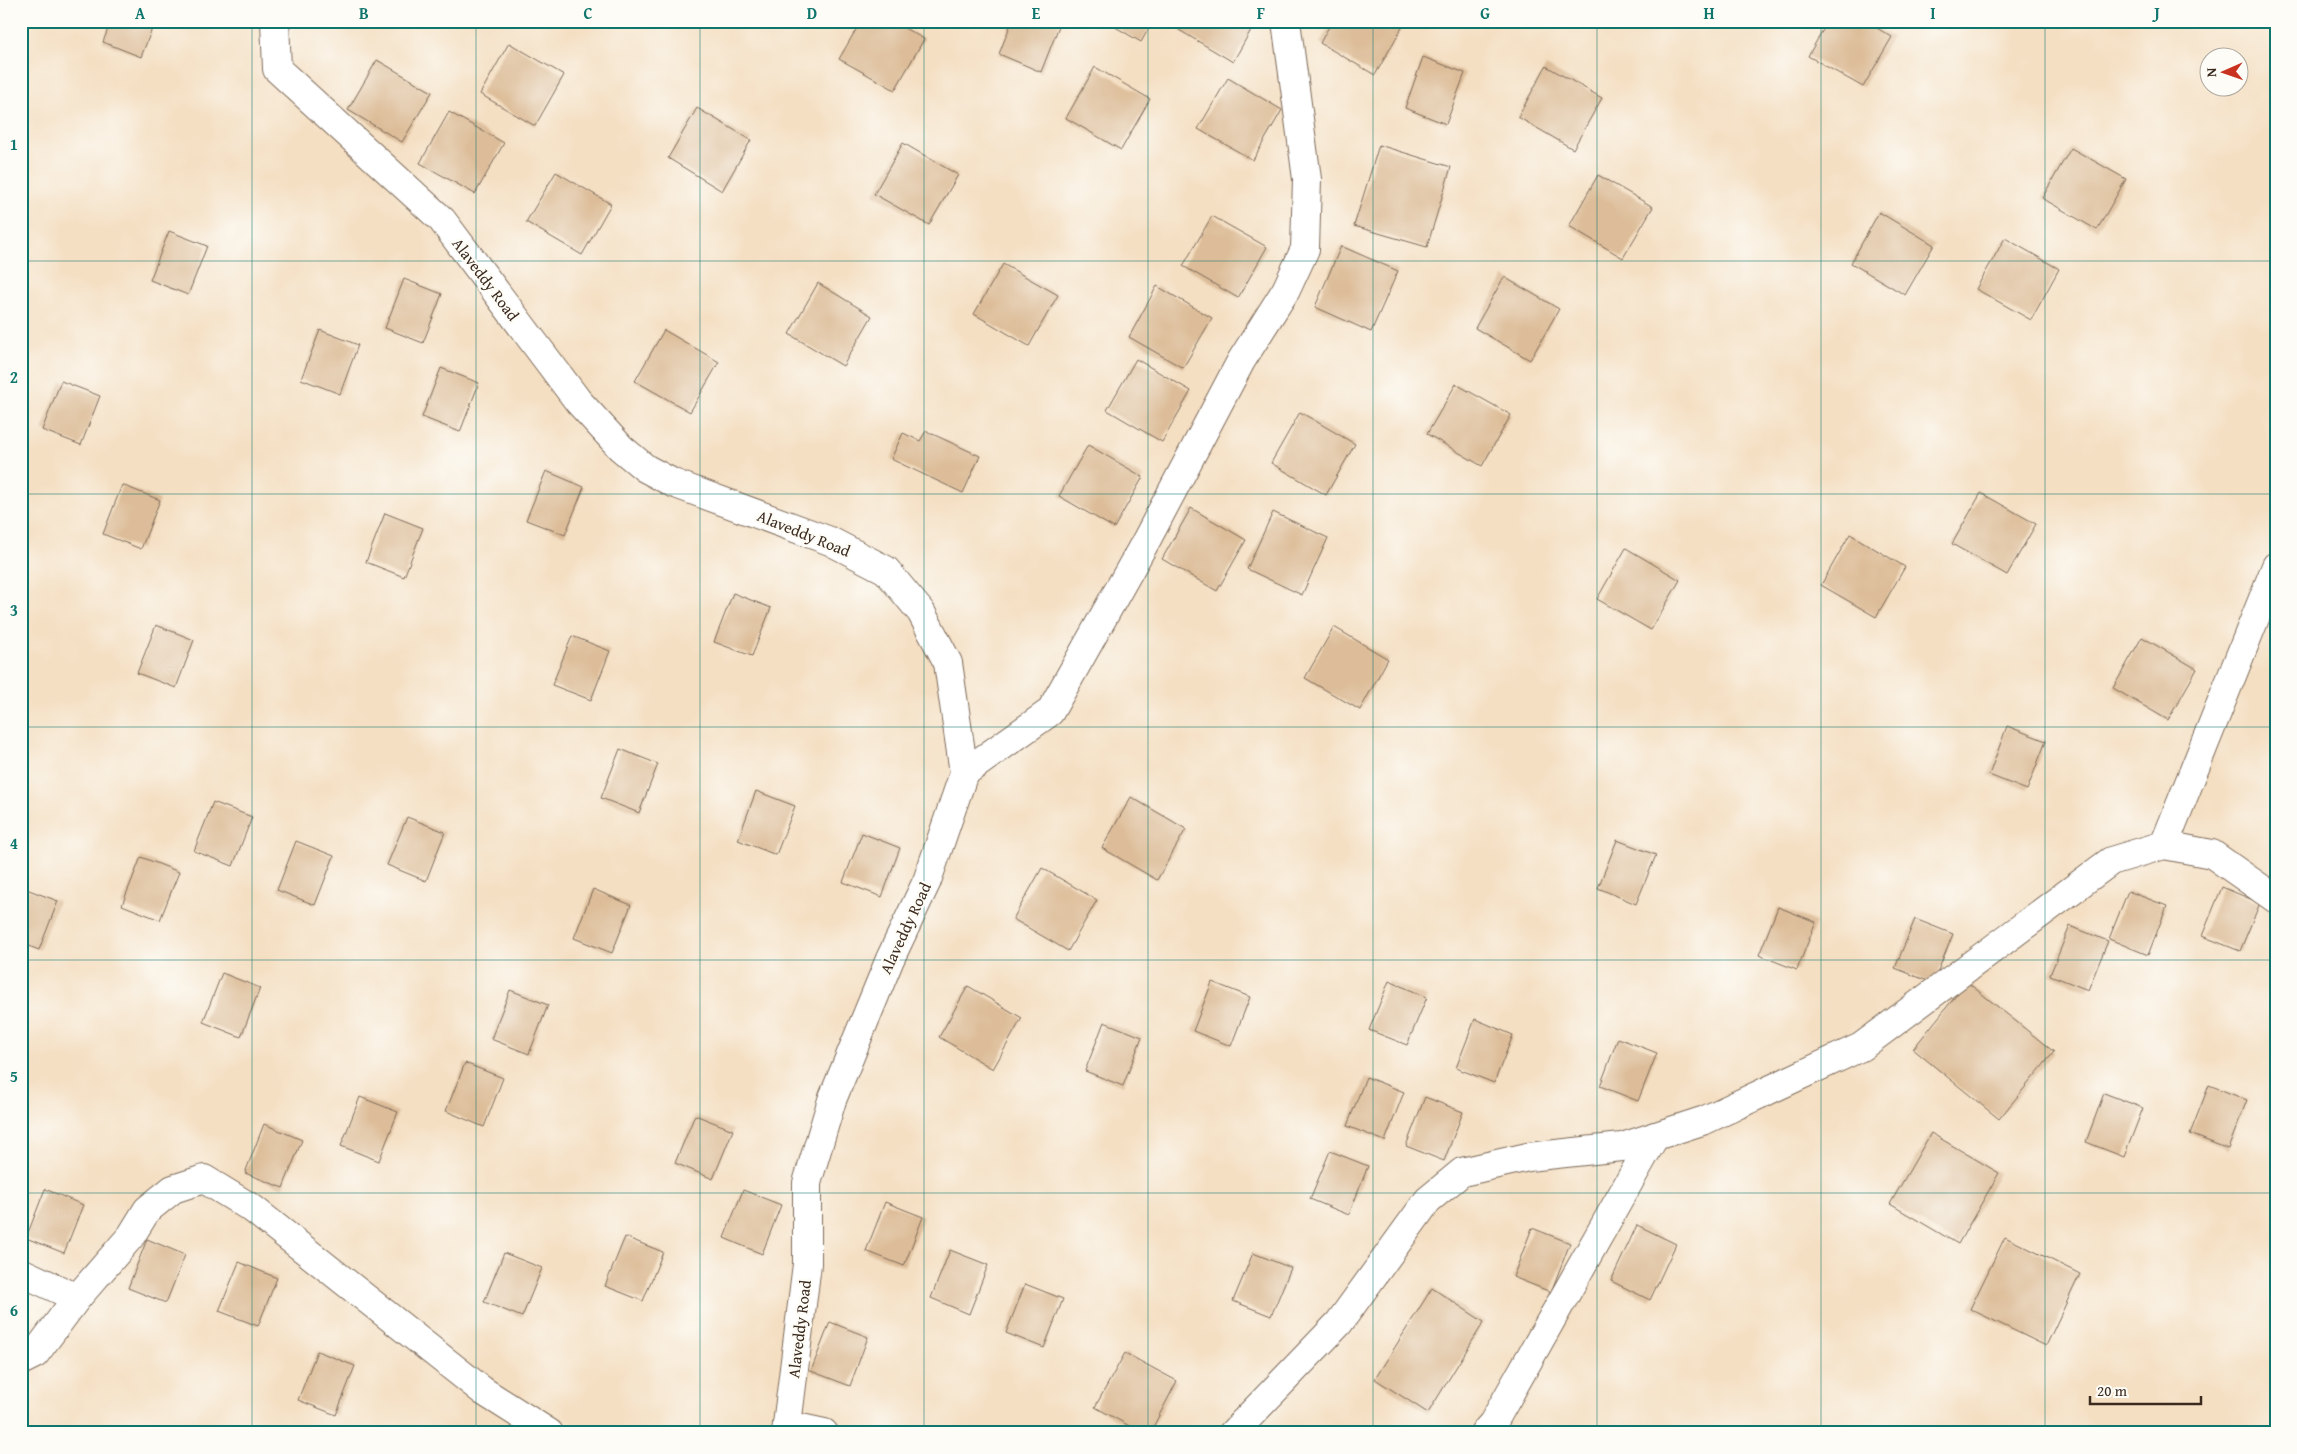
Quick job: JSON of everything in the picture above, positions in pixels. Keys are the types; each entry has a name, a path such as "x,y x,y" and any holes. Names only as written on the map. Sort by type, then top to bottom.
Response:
{"street":[{"name":"Alaveddy Road","path":"275,21 277,69 442,220 578,402 621,448 645,468 673,484 830,541 886,570 921,612 948,663 964,773 927,882 890,959 832,1100 808,1183 807,1264 786,1429"},
{"path":"964,773 1050,712 1142,548 1241,361 1286,290 1305,249 1307,179 1286,21"},
{"path":"2164,845 2276,566"},
{"path":"1233,1433 1339,1323 1428,1200 1462,1172 1528,1157 1622,1147 1705,1120 1861,1047 2111,861 2164,845 2212,854 2276,899"},
{"path":"1484,1433 1492,1423 1655,1136"},
{"path":"21,1361 35,1354 77,1298 131,1236 147,1210 173,1189 204,1179 253,1209 483,1391 549,1433"},
{"path":"21,1272 77,1298"},
{"path":"786,1429 824,1433"}],"building":[{"path":"111,21 155,21 141,57 103,42"},
{"path":"861,21 892,21 924,39 895,90 839,59"},
{"path":"1012,21 1061,21 1041,72 999,54"},
{"path":"1105,21 1153,21 1141,42"},
{"path":"1183,21 1256,21 1233,62 1179,30"},
{"path":"1332,21 1398,21 1404,24 1375,75 1320,43"},
{"path":"1828,21 1865,21 1892,37 1863,87 1808,56"},
{"path":"509,43 564,75 535,126 480,94"},
{"path":"1423,57 1465,73 1446,124 1405,108"},
{"path":"377,60 432,92 402,142 348,110"},
{"path":"1546,66 1602,98 1573,149 1518,117"},
{"path":"1095,67 1150,99 1121,150 1066,118"},
{"path":"1228,78 1282,110 1253,160 1198,129"},
{"path":"697,108 751,140 722,191 668,158"},
{"path":"449,112 504,143 475,194 420,163"},
{"path":"903,143 958,175 929,225 874,194"},
{"path":"1379,145 1451,167 1427,247 1354,226"},
{"path":"2071,148 2126,179 2097,230 2042,198"},
{"path":"556,172 611,204 582,255 526,222"},
{"path":"1598,175 1653,207 1623,258 1569,226"},
{"path":"1879,212 1934,245 1905,295 1851,263"},
{"path":"1212,216 1267,247 1238,298 1183,266"},
{"path":"169,231 207,246 188,295 150,280"},
{"path":"2005,238 2059,269 2031,320 1976,289"},
{"path":"1341,246 1398,271 1371,332 1315,307"},
{"path":"1003,264 1058,295 1029,346 974,314"},
{"path":"1504,277 1559,309 1530,360 1475,328"},
{"path":"404,279 442,294 423,343 385,328"},
{"path":"818,283 872,316 843,366 789,334"},
{"path":"1157,286 1212,318 1183,368 1129,337"},
{"path":"320,330 358,345 340,394 301,379"},
{"path":"664,330 719,362 690,412 635,381"},
{"path":"1136,359 1191,391 1162,442 1107,410"},
{"path":"441,368 479,383 460,432 422,417"},
{"path":"61,381 100,396 81,445 42,430"},
{"path":"1456,384 1511,415 1482,466 1427,434"},
{"path":"1300,412 1355,444 1326,495 1271,463"},
{"path":"926,431 980,456 963,493 891,459 903,433 920,441"},
{"path":"1088,445 1143,477 1114,528 1059,496"},
{"path":"546,471 584,487 565,535 526,520"},
{"path":"122,485 160,500 141,549 103,534"},
{"path":"1981,493 2036,524 2007,575 1952,544"},
{"path":"1191,508 1246,540 1217,591 1162,559"},
{"path":"1273,512 1328,538 1302,595 1247,569"},
{"path":"385,513 423,528 404,577 366,562"},
{"path":"1850,534 1905,567 1876,617 1821,585"},
{"path":"1626,548 1680,580 1651,630 1597,599"},
{"path":"733,593 771,608 752,656 714,642"},
{"path":"156,625 194,640 176,688 137,673"},
{"path":"1334,627 1388,659 1360,710 1305,678"},
{"path":"572,636 610,651 591,700 552,685"},
{"path":"2142,637 2197,669 2168,720 2113,688"},
{"path":"2007,726 2046,741 2027,790 1989,775"},
{"path":"620,749 658,764 639,813 601,798"},
{"path":"756,791 795,806 776,855 738,840"},
{"path":"1131,797 1186,829 1157,880 1102,848"},
{"path":"213,802 252,817 233,866 194,851"},
{"path":"407,817 445,832 426,881 387,865"},
{"path":"862,833 900,848 882,897 843,882"},
{"path":"1617,840 1656,855 1636,904 1598,888"},
{"path":"296,841 334,856 315,905 277,890"},
{"path":"141,857 179,872 160,920 122,905"},
{"path":"1042,868 1097,900 1068,951 1013,919"},
{"path":"21,887 58,901 39,950 21,943"},
{"path":"2222,887 2260,903 2240,951 2202,936"},
{"path":"593,889 631,905 612,953 574,938"},
{"path":"2128,891 2167,906 2148,955 2109,939"},
{"path":"1778,907 1816,922 1797,970 1759,955"},
{"path":"1915,919 1953,934 1933,983 1895,968"},
{"path":"2070,926 2108,941 2088,990 2050,975"},
{"path":"222,973 260,988 241,1037 203,1022"},
{"path":"1389,981 1427,997 1407,1045 1369,1030"},
{"path":"1212,982 1250,997 1231,1046 1193,1031"},
{"path":"1967,982 2054,1052 1999,1119 1913,1049"},
{"path":"968,986 1022,1018 993,1069 939,1037"},
{"path":"510,990 548,1005 529,1054 491,1039"},
{"path":"1475,1019 1513,1035 1494,1083 1456,1068"},
{"path":"1104,1022 1142,1037 1123,1086 1085,1071"},
{"path":"1618,1038 1657,1053 1638,1101 1600,1086"},
{"path":"465,1063 503,1078 484,1127 446,1111"},
{"path":"1366,1077 1404,1092 1385,1141 1347,1126"},
{"path":"2209,1085 2247,1100 2228,1149 2190,1134"},
{"path":"2104,1093 2143,1108 2124,1157 2086,1142"},
{"path":"360,1097 398,1112 379,1161 341,1146"},
{"path":"1425,1097 1463,1112 1444,1161 1406,1146"},
{"path":"695,1115 733,1130 713,1179 675,1163"},
{"path":"264,1124 302,1140 283,1188 245,1173"},
{"path":"1931,1133 1999,1173 1958,1244 1890,1204"},
{"path":"1330,1151 1368,1166 1349,1215 1310,1199"},
{"path":"45,1189 83,1205 64,1253 26,1238"},
{"path":"743,1190 781,1205 762,1254 724,1238"},
{"path":"885,1202 923,1217 904,1266 866,1251"},
{"path":"1637,1225 1676,1244 1650,1300 1611,1281"},
{"path":"1532,1228 1570,1243 1551,1292 1513,1277"},
{"path":"625,1237 663,1252 643,1301 605,1286"},
{"path":"2005,1237 2080,1274 2046,1346 1970,1309"},
{"path":"147,1239 185,1255 166,1303 128,1288"},
{"path":"950,1250 988,1265 969,1314 931,1298"},
{"path":"504,1253 542,1268 522,1317 484,1302"},
{"path":"1253,1253 1291,1268 1271,1316 1233,1301"},
{"path":"239,1262 277,1278 258,1326 219,1311"},
{"path":"1025,1284 1063,1299 1044,1348 1006,1333"},
{"path":"1432,1288 1484,1322 1428,1413 1375,1379"},
{"path":"830,1322 868,1337 850,1386 811,1371"},
{"path":"317,1351 355,1366 336,1415 298,1400"},
{"path":"1125,1353 1177,1381 1150,1433 1142,1433 1095,1407"}]}
